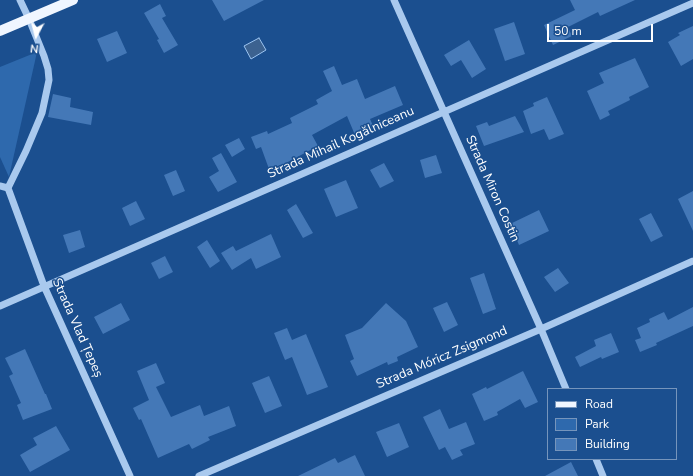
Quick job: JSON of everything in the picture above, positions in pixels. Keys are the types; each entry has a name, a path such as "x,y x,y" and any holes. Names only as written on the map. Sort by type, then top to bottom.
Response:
{"main road":[{"path":"0,31 73,0"}],"street":[{"path":"0,186 8,188 26,151 42,113 49,80 48,69 44,56 20,0"},
{"name":"Strada Miron Costin","path":"394,0 541,329 566,388"},
{"name":"Strada Mihail Kogălniceanu","path":"0,306 693,3"},
{"name":"Strada Vlad Țepeș","path":"8,188 44,286 130,476"},
{"name":"Strada Móricz Zsigmond","path":"199,476 541,329 693,261"},
{"path":"596,460 603,476"}],"green space":[{"path":"37,52 9,177 0,157 0,67"}],"shaded area":[{"path":"259,38 266,50 251,59 244,46"}],"building":[{"path":"212,0 264,0 224,21"},
{"path":"570,0 635,0 600,16 598,12 568,27 572,36 553,45 544,25 575,10"},
{"path":"160,4 166,16 162,18 178,45 164,53 157,40 159,39 144,13"},
{"path":"514,22 525,54 505,61 494,29"},
{"path":"693,26 693,59 681,66 668,42 680,35 678,33"},
{"path":"117,31 127,53 107,62 97,39"},
{"path":"469,40 486,69 472,78 461,60 451,66 444,55"},
{"path":"635,58 649,87 629,97 630,100 608,111 610,115 600,120 587,91 604,83 599,73"},
{"path":"334,66 342,85 357,79 365,99 395,86 403,105 370,119 374,128 355,135 347,116 312,135 318,146 284,164 269,169 261,147 256,149 251,137 267,131 268,134 292,123 290,118 318,104 316,100 332,91 323,71"},
{"path":"53,94 71,98 70,107 93,112 91,125 48,117"},
{"path":"547,97 564,134 549,140 544,129 531,134 523,111 534,106 533,103"},
{"path":"515,116 524,132 484,146 476,126 487,122 489,126"},
{"path":"239,138 245,149 232,157 225,145"},
{"path":"221,153 237,182 218,192 209,177 219,171 212,158"},
{"path":"436,155 442,173 425,178 420,160"},
{"path":"384,163 394,181 380,188 370,170"},
{"path":"176,170 185,191 173,196 164,175"},
{"path":"346,180 358,208 336,217 324,189"},
{"path":"693,191 693,231 678,199"},
{"path":"136,201 145,219 130,226 122,208"},
{"path":"296,204 313,233 303,238 287,210"},
{"path":"539,210 549,231 519,245 510,224"},
{"path":"651,213 663,236 651,242 639,219"},
{"path":"80,230 85,247 69,253 63,235"},
{"path":"271,234 281,257 256,269 251,258 232,270 221,253 233,246 236,251"},
{"path":"207,240 220,261 210,268 197,247"},
{"path":"165,256 173,272 159,279 151,263"},
{"path":"558,268 569,283 555,292 544,277"},
{"path":"484,273 496,309 483,314 470,278"},
{"path":"447,302 458,325 444,332 433,308"},
{"path":"121,303 130,320 103,334 94,317"},
{"path":"386,303 406,321 418,347 397,357 398,361 388,365 387,362 357,376 350,361 354,359 345,335 362,328"},
{"path":"693,307 693,326 656,343 657,345 640,352 635,340 641,338 637,328 650,322 649,319 664,312 668,320"},
{"path":"287,328 292,340 306,334 328,387 307,395 292,357 285,360 274,333"},
{"path":"611,333 619,352 602,359 601,357 580,367 575,357 596,346 594,340"},
{"path":"25,349 52,409 23,420 17,405 21,403 9,376 13,374 5,358"},
{"path":"156,363 165,383 156,387 171,417 200,405 204,416 229,406 236,426 208,437 210,440 192,449 189,444 158,458 141,419 139,420 133,408 149,400 137,371"},
{"path":"523,371 538,402 525,408 520,399 497,412 498,415 484,421 472,394 486,387 487,389"},
{"path":"269,376 282,406 265,413 252,383"},
{"path":"440,409 449,429 466,422 475,444 460,450 463,455 452,460 445,447 439,450 423,417"},
{"path":"399,423 409,447 387,457 376,432"},
{"path":"56,426 70,450 30,472 20,455 37,445 33,438"},
{"path":"355,455 365,476 298,476 335,458 338,463"},
{"path":"571,462 578,476 545,476"}]}
